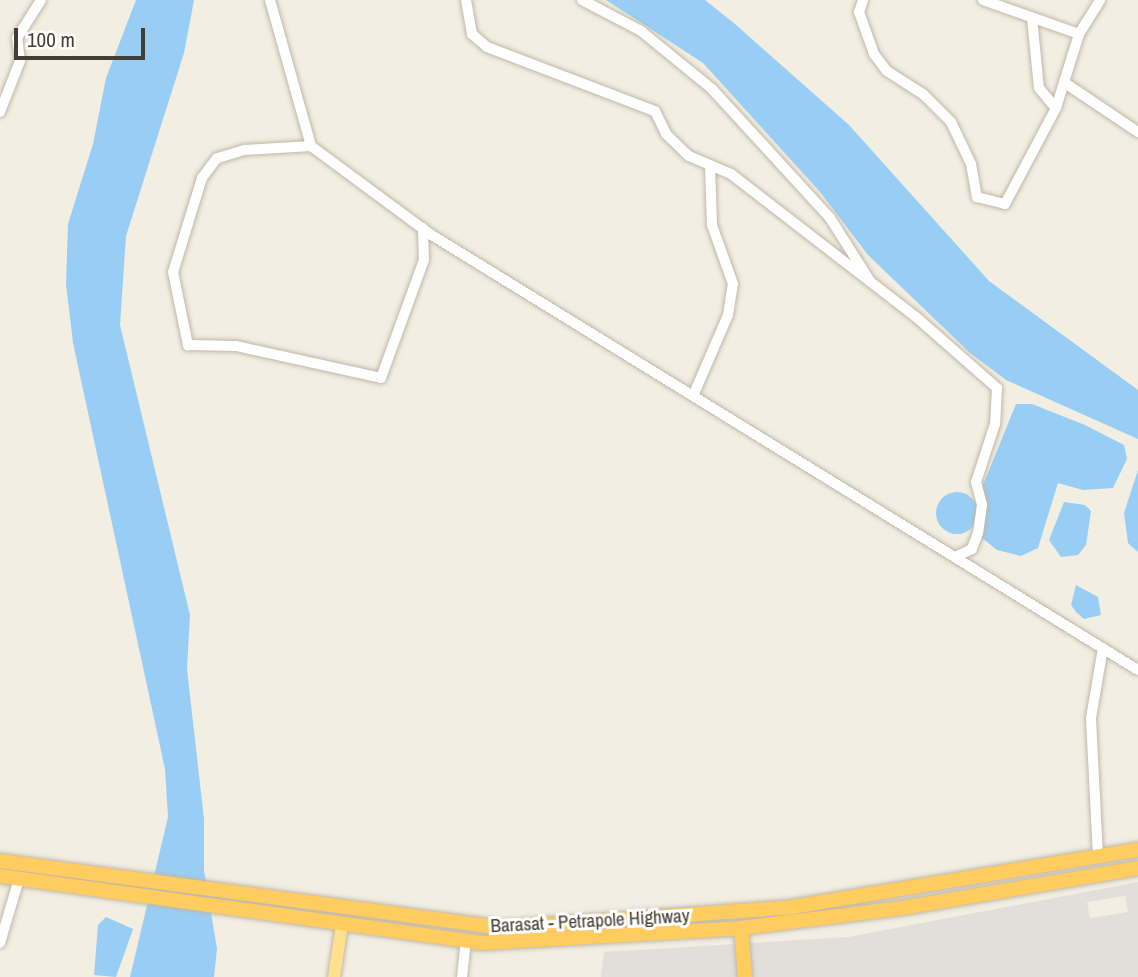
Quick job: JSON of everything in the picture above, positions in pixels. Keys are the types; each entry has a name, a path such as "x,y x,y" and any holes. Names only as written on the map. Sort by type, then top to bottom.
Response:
{"highway":[{"name":"Barasat - Petrapole Highway","path":"0,861 502,928 792,907 1138,850"},
{"name":"Barasat - Petrapole Highway","path":"0,876 466,941 741,928 902,908 1138,868"},
{"path":"732,977 745,971 741,928"}],"main road":[{"path":"334,977 342,924"}],"street":[{"path":"0,112 20,61 17,38 41,0"},
{"path":"270,0 312,146 423,228 1138,670"},
{"path":"466,0 472,34 487,47 655,111 666,134 689,156 731,174 998,388 995,424 977,477 982,505 978,533 972,549 957,556"},
{"path":"582,0 641,31 712,89 830,218 876,290"},
{"path":"863,0 859,12 874,54 887,71 923,94 951,122 971,164 977,197 1005,204 1056,107 1079,34 1100,0"},
{"path":"984,0 1079,34"},
{"path":"1032,18 1039,88 1056,107"},
{"path":"1065,83 1138,132"},
{"path":"312,146 244,150 217,158 202,178 173,272 188,345 236,346 381,378 424,260 423,228"},
{"path":"693,396 728,315 733,284 712,225 710,166"},
{"path":"1098,858 1091,718 1102,648"},
{"path":"0,943 19,879"},
{"path":"462,977 466,941"}],"shaded area":[{"path":"1138,882 1138,977 601,977 604,952 848,937","holes":["1125,896 1128,912 1090,918 1087,902"]}],"water":[{"path":"136,0 194,0 184,53 126,236 120,325 190,615 187,669 204,819 204,870 217,949 214,977 130,977 168,817 165,769 73,343 66,284 68,224 93,144 106,78"},
{"path":"606,0 705,0 735,24 849,125 989,281 1138,390 1138,439 1006,380 970,353 868,255 820,192 703,63"},
{"path":"1016,404 1032,404 1085,425 1124,445 1127,459 1113,488 1083,490 1058,483 1038,548 1021,556 997,550 982,538 983,485"},
{"path":"1138,470 1138,552 1128,543 1124,513"},
{"path":"957,492 972,498 978,513 972,528 957,534 942,528 936,513 942,498"},
{"path":"1064,502 1085,505 1091,511 1086,545 1078,555 1061,557 1049,540"},
{"path":"1076,585 1098,597 1101,615 1084,619 1076,612 1071,605"},
{"path":"106,917 133,929 116,977 94,975 98,925"}]}
